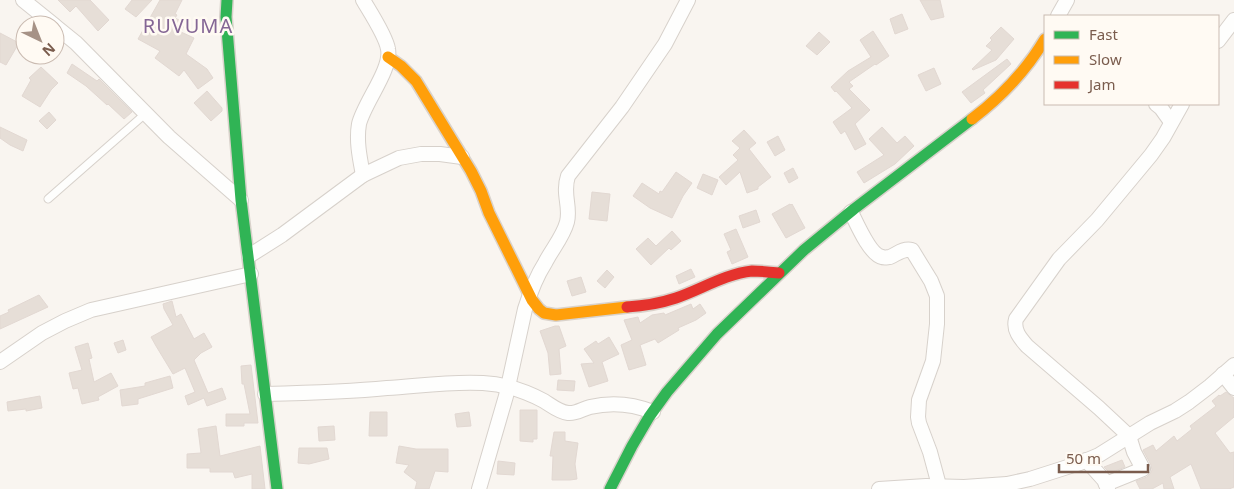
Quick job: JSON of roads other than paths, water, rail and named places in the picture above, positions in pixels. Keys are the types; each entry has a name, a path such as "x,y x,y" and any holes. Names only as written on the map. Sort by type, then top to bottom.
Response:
{"street":[{"path":"23,0 41,15"},
{"path":"227,0 226,17 241,200 252,274 277,489"},
{"path":"363,0 388,49 388,57 383,73 363,113 358,132 359,155 363,174"},
{"path":"1059,15 1067,0"},
{"path":"479,489 492,446 529,295 544,264 561,237 567,222 568,209 565,185 568,176 622,107 665,44 684,2"},
{"path":"1219,41 1234,20"},
{"path":"65,34 76,43 168,137 241,200"},
{"path":"610,489 632,446 666,392 717,334 804,250 1006,91 1044,41"},
{"path":"388,57 401,66 416,81 439,118 471,171 529,295 538,307 547,314 640,306 677,298 724,278 752,270 767,270 779,273"},
{"path":"1157,105 1171,122"},
{"path":"1086,460 1107,486 1143,469 1134,452 1129,436 1026,346 1018,336 1016,319 1058,259 1097,220 1139,170 1163,138 1181,105"},
{"path":"249,256 282,235 363,174 399,158 421,154 440,154 462,158"},
{"path":"851,212 868,244 877,255 882,258 905,249 912,250 931,281 937,296 937,324 933,361 919,400 918,417 930,452 939,488"},
{"path":"0,362 42,333 91,310 252,274"},
{"path":"879,489 926,486 939,488 1011,486 1086,460 1099,455 1150,423 1175,411 1189,402 1234,365"},
{"path":"1223,374 1234,388"},
{"path":"265,394 483,383 522,390 565,413 575,413 602,405 619,404 640,407 653,412"}],"lane":[{"path":"48,199 145,114"}],"district":[{"name":"RUVUMA","path":"188,25"}]}
